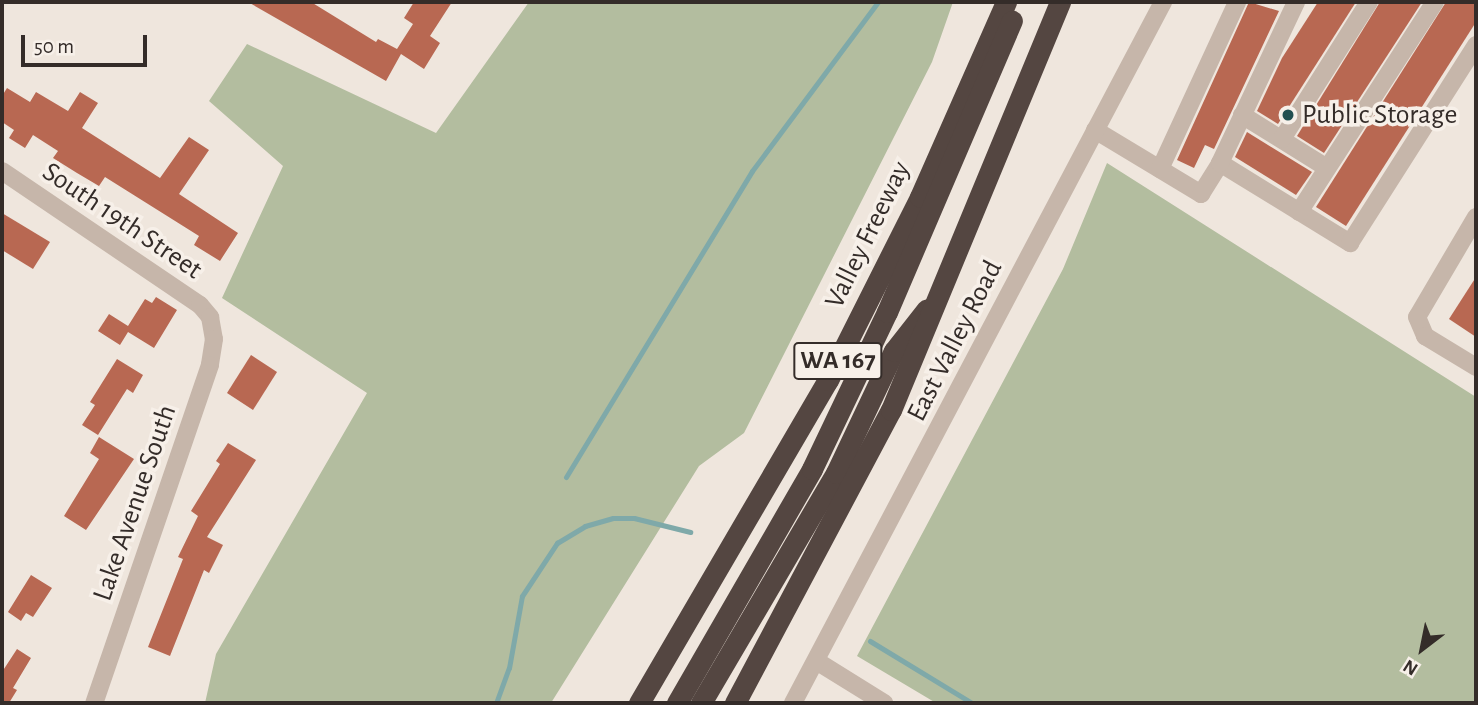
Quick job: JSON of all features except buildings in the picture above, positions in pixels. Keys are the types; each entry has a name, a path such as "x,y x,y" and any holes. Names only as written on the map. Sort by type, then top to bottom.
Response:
{"highway":[{"name":"Valley Freeway","path":"639,703 828,380 920,197 1006,2"},
{"path":"677,703 812,469 876,336 976,111 1014,13 1014,2"},
{"name":"WA 167","path":"735,703 844,504 946,285 1060,2"},
{"path":"701,703 835,474 894,351 946,285"}],"street":[{"name":"East Valley Road","path":"793,703 818,662 1163,2"},
{"path":"1160,169 1237,2"},
{"path":"1282,139 1370,2"},
{"path":"1299,212 1435,2"},
{"path":"1095,130 1201,194 1220,163 1242,115 1288,4"},
{"path":"1220,163 1350,243 1476,46"},
{"path":"1242,115 1327,168"},
{"name":"South 19th Street","path":"2,171 200,304 210,317"},
{"path":"1476,218 1417,317 1425,336 1476,367"},
{"name":"Lake Avenue South","path":"94,703 210,365 214,339 210,317"},
{"path":"818,662 884,703"}],"green space":[{"path":"529,2 953,2 932,62 744,433 699,466 551,703 205,703 216,654 367,393 222,298 283,166 209,101 247,44 436,133"},
{"path":"1107,163 1476,397 1476,703 936,703 857,656 1063,269"}],"waterway":[{"path":"566,477 752,171 878,2"},
{"path":"496,703 509,668 522,596 557,543 585,526 613,518 634,518 690,532"},
{"path":"870,641 972,703"}],"place":[{"name":"Public Storage","path":"1288,115"}]}
